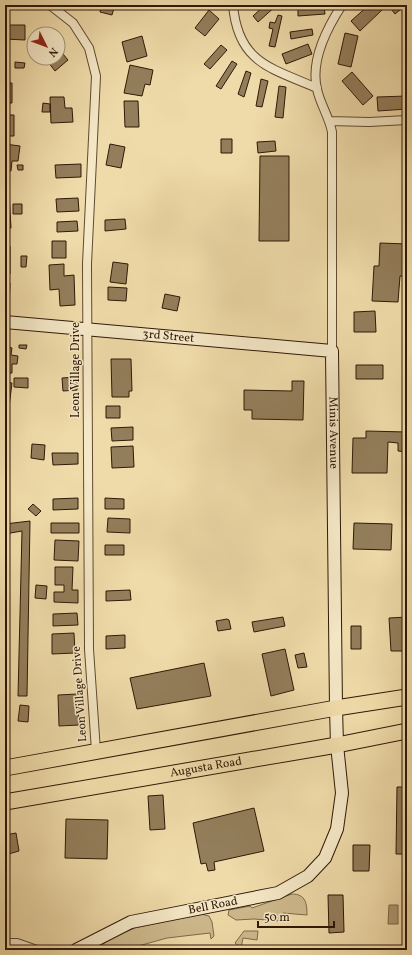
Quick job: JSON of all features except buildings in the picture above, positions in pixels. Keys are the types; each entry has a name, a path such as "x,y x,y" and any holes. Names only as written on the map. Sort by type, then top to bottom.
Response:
{"highway":[{"path":"5,768 336,708 407,697"},
{"name":"Augusta Road","path":"5,802 337,745 407,731"}],"street":[{"name":"Leon Village Drive","path":"50,5 73,23 88,48 96,76 87,264 89,649 96,752"},
{"path":"233,5 238,32 246,47 255,59 271,68 317,88"},
{"name":"Minis Avenue","path":"337,745 332,351 333,227 330,121 317,88 316,68 321,48 330,25 342,5"},
{"path":"330,121 369,122 407,120"},
{"name":"3rd Street","path":"5,322 332,351"},
{"name":"Bell Road","path":"76,950 131,922 278,893 308,876 325,858 337,829 342,793 337,745"},
{"path":"5,943 18,943 37,950"}],"shaded area":[{"path":"292,894 297,894 305,900 307,915 283,913 283,919 280,921 254,919 236,920 228,915 229,910 250,906 252,908"},
{"path":"389,905 398,905 398,924 388,924"},
{"path":"201,914 209,916 212,922 214,936 211,939 210,933 167,938 124,950 94,950 117,935 135,928"},
{"path":"244,931 258,931 257,940 243,938 241,948 235,943"}]}
